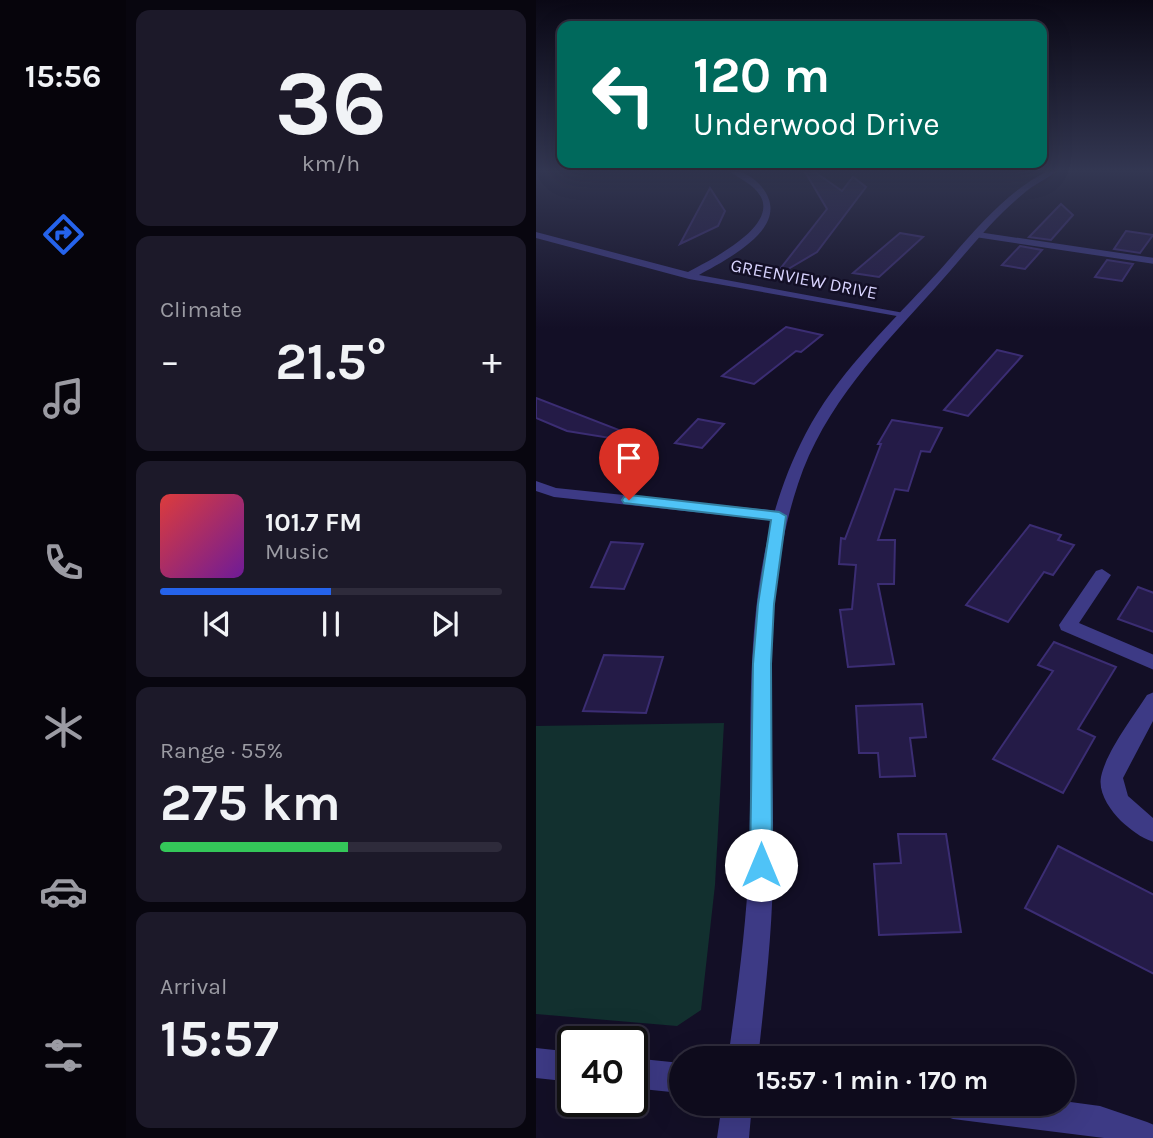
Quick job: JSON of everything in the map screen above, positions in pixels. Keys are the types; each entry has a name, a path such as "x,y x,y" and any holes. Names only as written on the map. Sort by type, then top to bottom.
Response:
{"street":[{"path":"689,275 753,237 763,223"},
{"path":"744,1046 755,963 761,865 762,664 766,604 779,516 813,433 846,382 990,223"},
{"name":"GREENVIEW DRIVE","path":"536,235 689,275 904,316"},
{"path":"978,235 1154,261"},
{"path":"536,486 555,492 779,516"},
{"path":"1102,575 1068,625 1154,663"},
{"path":"1154,700 1112,778 1116,794 1129,815 1154,832"},
{"path":"536,1063 557,1065"},
{"path":"648,1075 669,1077"},
{"path":"733,1138 736,1116"},
{"path":"1057,1116 1100,1121 1147,1138"}],"green space":[{"path":"724,723 715,885 701,1010 677,1026 536,1014 536,726"}],"building":[{"path":"691,223 719,223 718,226 680,244"},
{"path":"816,223 839,223 817,252 773,278"},
{"path":"1042,223 1066,223 1051,240 1029,237"},
{"path":"1126,231 1153,235 1140,253 1114,249"},
{"path":"900,233 923,237 879,277 853,273"},
{"path":"1020,246 1042,250 1025,269 1002,265"},
{"path":"1107,260 1133,264 1122,281 1095,277"},
{"path":"786,327 822,335 801,352 796,351 754,384 722,376"},
{"path":"997,350 1022,356 968,416 944,410"},
{"path":"536,398 619,430 616,439 567,431 536,418"},
{"path":"698,419 724,424 702,448 675,443"},
{"path":"892,420 942,428 930,452 921,451 908,491 895,489 878,540 895,540 894,584 878,584 894,664 848,667 840,610 852,609 856,565 839,564 841,538 845,539 881,444 878,444"},
{"path":"1030,525 1061,535 1058,540 1074,545 1053,575 1044,572 1008,622 966,605"},
{"path":"611,542 643,544 624,589 591,587"},
{"path":"1138,587 1154,593 1154,632 1118,619"},
{"path":"1054,642 1116,667 1078,729 1095,737 1063,793 993,759 1053,671 1038,665"},
{"path":"604,655 663,657 646,713 583,711"},
{"path":"922,704 926,737 910,738 915,776 880,777 878,753 859,753 856,706"},
{"path":"898,834 946,834 961,932 879,935 874,864 901,863"},
{"path":"1058,846 1154,895 1154,974 1025,908"}],"route":[{"path":"629,500 779,516 766,604 762,664 761,865"}]}
